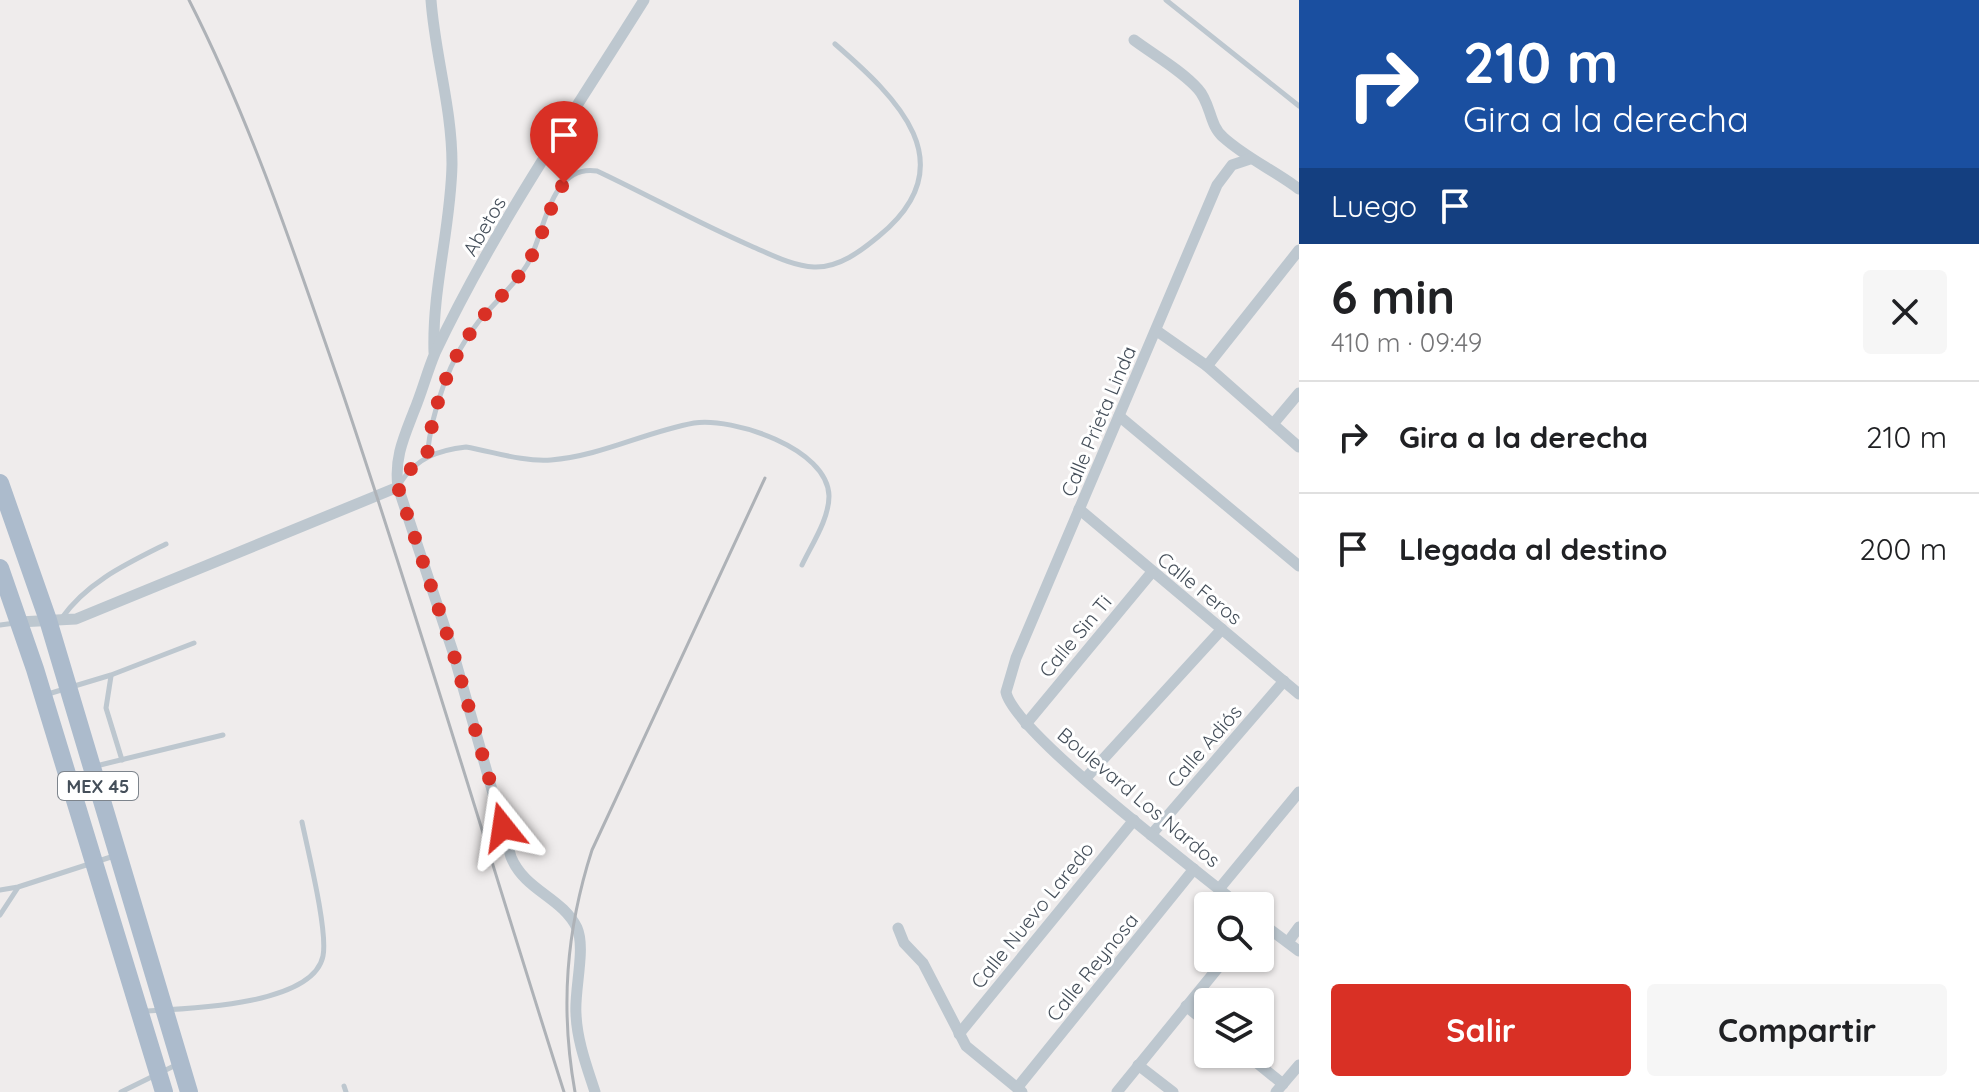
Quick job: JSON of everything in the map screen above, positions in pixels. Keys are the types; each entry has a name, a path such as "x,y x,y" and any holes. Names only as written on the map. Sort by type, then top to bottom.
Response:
{"main road":[{"name":"MEX 45","path":"0,483 54,620 68,688 189,1092"},
{"name":"MEX 45","path":"0,568 164,1092"}],"street":[{"path":"431,0 451,128 452,161 448,228 433,325 434,357"},
{"name":"Abetos","path":"398,487 398,453 434,357 462,300 524,192 644,0"},
{"path":"1134,40 1198,88 1208,103 1220,135 1250,159 1262,163 1299,189"},
{"name":"Calle Prieta Linda","path":"1016,713 1008,699 1009,678 1079,509 1217,185 1232,165 1250,159"},
{"path":"1207,366 1299,250"},
{"path":"1157,331 1207,366 1299,447"},
{"path":"1273,424 1299,393"},
{"path":"1119,416 1299,566"},
{"path":"19,622 86,616 398,487 453,652 511,857 524,880 557,904 576,926 579,955 576,1015 595,1092"},
{"name":"Calle Feros","path":"1079,509 1299,694"},
{"name":"Calle Sin Ti","path":"1026,724 1152,572"},
{"path":"1085,779 1222,629"},
{"name":"Calle Adiós","path":"1151,835 1284,681"},
{"name":"Boulevard Los Nardos","path":"1016,713 1085,779 1223,892"},
{"path":"1219,889 1299,792"},
{"name":"Calle Nuevo Laredo","path":"959,1034 1134,820"},
{"name":"Calle Reynosa","path":"1020,1090 1194,869"},
{"path":"1288,942 1299,927"},
{"path":"898,928 904,943 923,963 959,1034 974,1054 1020,1090"},
{"path":"1274,932 1299,951"},
{"path":"1117,1092 1214,972"},
{"path":"1186,1006 1194,1013"},
{"path":"1138,1065 1173,1092"},
{"path":"1260,1068 1280,1088 1299,1065"}],"lane":[{"path":"1166,0 1299,106"},
{"path":"427,456 436,412 457,355 478,322 525,267 555,196 573,172 584,169 597,171 700,223 794,264 812,267 847,259 890,227 912,198 917,184 920,150 900,107 881,85 835,44"},
{"path":"398,487 413,466 427,456 466,447 548,461 597,452 696,423 734,425 785,443 820,473 829,494 827,506 802,565"},
{"path":"54,620 104,576 166,544"},
{"path":"0,625 19,622"},
{"path":"42,696 111,675 194,643"},
{"path":"111,675 106,708 122,760"},
{"path":"65,773 223,735"},
{"path":"139,1011 234,1003 283,991 313,976 319,968 324,947 302,822"},
{"path":"0,890 119,855"},
{"path":"0,915 18,887"},
{"path":"121,1092 180,1063"}],"railway":[{"path":"189,0 254,145 343,394 564,1092"},
{"path":"575,1092 568,1030 568,970 576,910 592,850 765,478"}],"route":[{"path":"503,827 453,652 398,487 413,466 427,456 430,433 449,371 465,339 525,267 535,251 555,196 564,183"}]}
